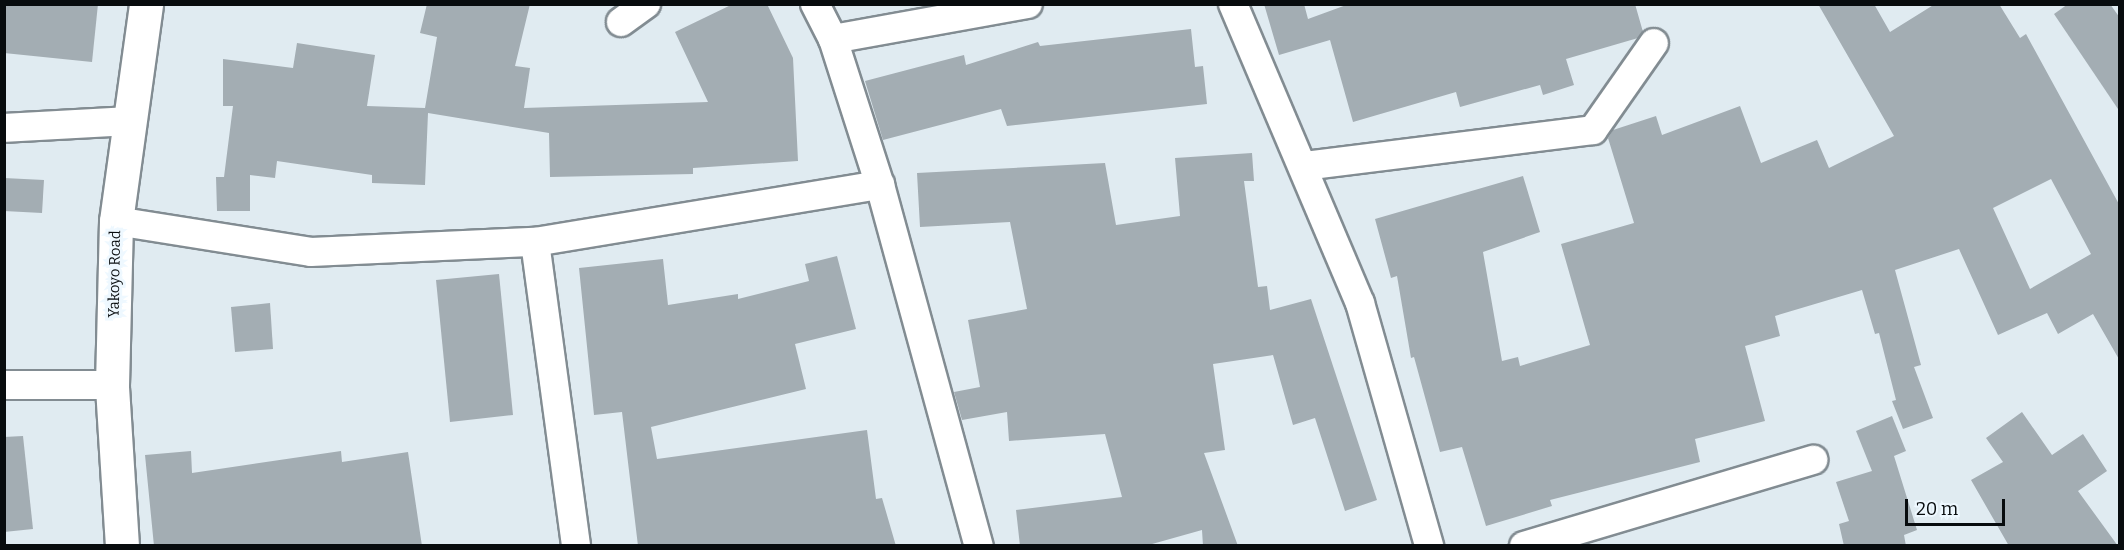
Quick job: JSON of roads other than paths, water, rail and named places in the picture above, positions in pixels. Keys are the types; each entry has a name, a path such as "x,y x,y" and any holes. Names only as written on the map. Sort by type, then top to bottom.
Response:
{"main road":[{"name":"Yakoyo Road","path":"122,546 112,385 116,221 146,4"}],"street":[{"path":"621,22 646,4"},
{"path":"815,4 833,39 880,185 979,546"},
{"path":"833,39 1028,4"},
{"path":"1233,4 1305,166 1360,303 1429,546"},
{"path":"1305,166 1593,130 1654,43"},
{"path":"4,128 130,121"},
{"path":"116,221 311,252 535,242 880,185"},
{"path":"535,242 576,546"},
{"path":"4,385 112,385"},
{"path":"1524,546 1813,460"}]}
